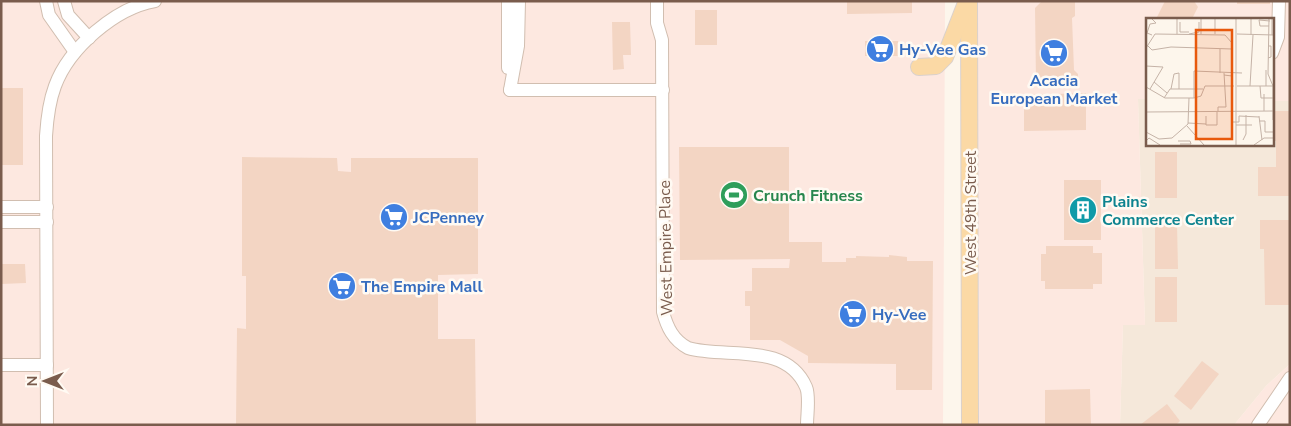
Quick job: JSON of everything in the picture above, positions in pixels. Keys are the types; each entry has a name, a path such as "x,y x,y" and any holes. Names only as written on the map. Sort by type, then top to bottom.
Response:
{"main road":[{"path":"919,67 936,66 946,57 952,36 968,1"},
{"name":"West 49th Street","path":"968,1 970,425"}],"street":[{"path":"46,1 50,14 75,52"},
{"path":"64,1 68,15 89,38"},
{"path":"47,425 48,114 54,87 68,60 89,38 106,24 129,11 155,1"},
{"path":"508,1 510,90"},
{"path":"510,90 518,46 519,1"},
{"name":"West Empire Place","path":"657,1 658,22 662,40 663,90 663,312 669,329 680,344 696,350 767,356 786,364 806,388 807,425"},
{"name":"West Empire Place","path":"662,40 665,27 665,1"},
{"path":"1274,47 1278,37 1279,1"},
{"path":"510,90 663,90"},
{"path":"1,207 47,207"},
{"path":"1,222 47,222"},
{"path":"1,365 47,365"},
{"path":"1258,425 1290,378"}],"shaded area":[{"path":"1,1 945,1 943,425 1,425"},
{"path":"977,1 1290,1 1290,101 1274,101 1274,18 1146,18 1146,99 1138,99 1145,325 1123,325 1120,425 979,425"},
{"path":"1138,99 1146,99 1146,145 1274,145 1274,101 1290,101 1290,364 1266,386 1234,425 1120,425 1123,324 1145,325"},
{"path":"1290,364 1290,425 1234,425 1266,386"}],"building":[{"path":"912,1 912,13 847,14 847,2"},
{"path":"1165,1 1194,1 1198,7 1192,18 1156,18"},
{"path":"1237,1 1270,1 1270,4 1237,4"},
{"path":"1041,2 1075,2 1075,16 1072,18 1074,70 1078,74 1078,82 1036,82 1035,8"},
{"path":"695,10 717,10 717,45 695,45"},
{"path":"612,22 630,22 631,55 623,55 624,69 613,70"},
{"path":"865,41 898,41 899,56 865,56"},
{"path":"1,88 23,88 23,165 1,165"},
{"path":"1086,93 1086,130 1024,131 1024,95"},
{"path":"1274,111 1290,111 1290,196 1258,196 1258,167 1276,167 1276,141 1274,141"},
{"path":"679,147 789,147 789,242 822,242 822,262 846,262 846,258 856,258 856,256 889,257 889,255 907,257 907,261 933,261 932,390 896,390 896,364 808,363 808,356 780,340 750,340 750,306 745,306 745,291 752,291 752,268 789,268 790,259 680,260"},
{"path":"1155,152 1177,152 1177,198 1155,198"},
{"name":"The Empire Mall","path":"242,157 337,158 338,171 351,172 351,158 478,158 478,274 438,275 438,339 475,339 476,425 236,425 237,328 246,329 246,276 242,276"},
{"name":"Plains Commerce Center","path":"1064,180 1101,180 1101,240 1064,240"},
{"path":"1260,220 1290,220 1290,305 1265,305 1264,249 1260,249"},
{"path":"1155,224 1177,224 1178,269 1155,269"},
{"path":"1046,246 1093,246 1093,253 1102,253 1102,284 1093,284 1093,289 1045,289 1045,281 1041,281 1041,254 1046,254"},
{"path":"1,264 25,264 26,283 1,284"},
{"path":"1155,277 1177,277 1177,322 1155,322"},
{"path":"1202,361 1219,374 1191,410 1174,396"},
{"path":"1090,389 1091,425 1045,425 1045,390"},
{"path":"1167,404 1180,421 1176,425 1140,425"}],"place":[{"name":"Hy-Vee Gas","path":"880,49"},
{"name":"Acacia European Market","path":"1054,53"},
{"name":"Crunch Fitness","path":"734,195"},
{"name":"Plains Commerce Center","path":"1083,210"},
{"name":"JCPenney","path":"394,217"},
{"name":"The Empire Mall","path":"342,286"},
{"name":"Hy-Vee","path":"853,314"}]}
